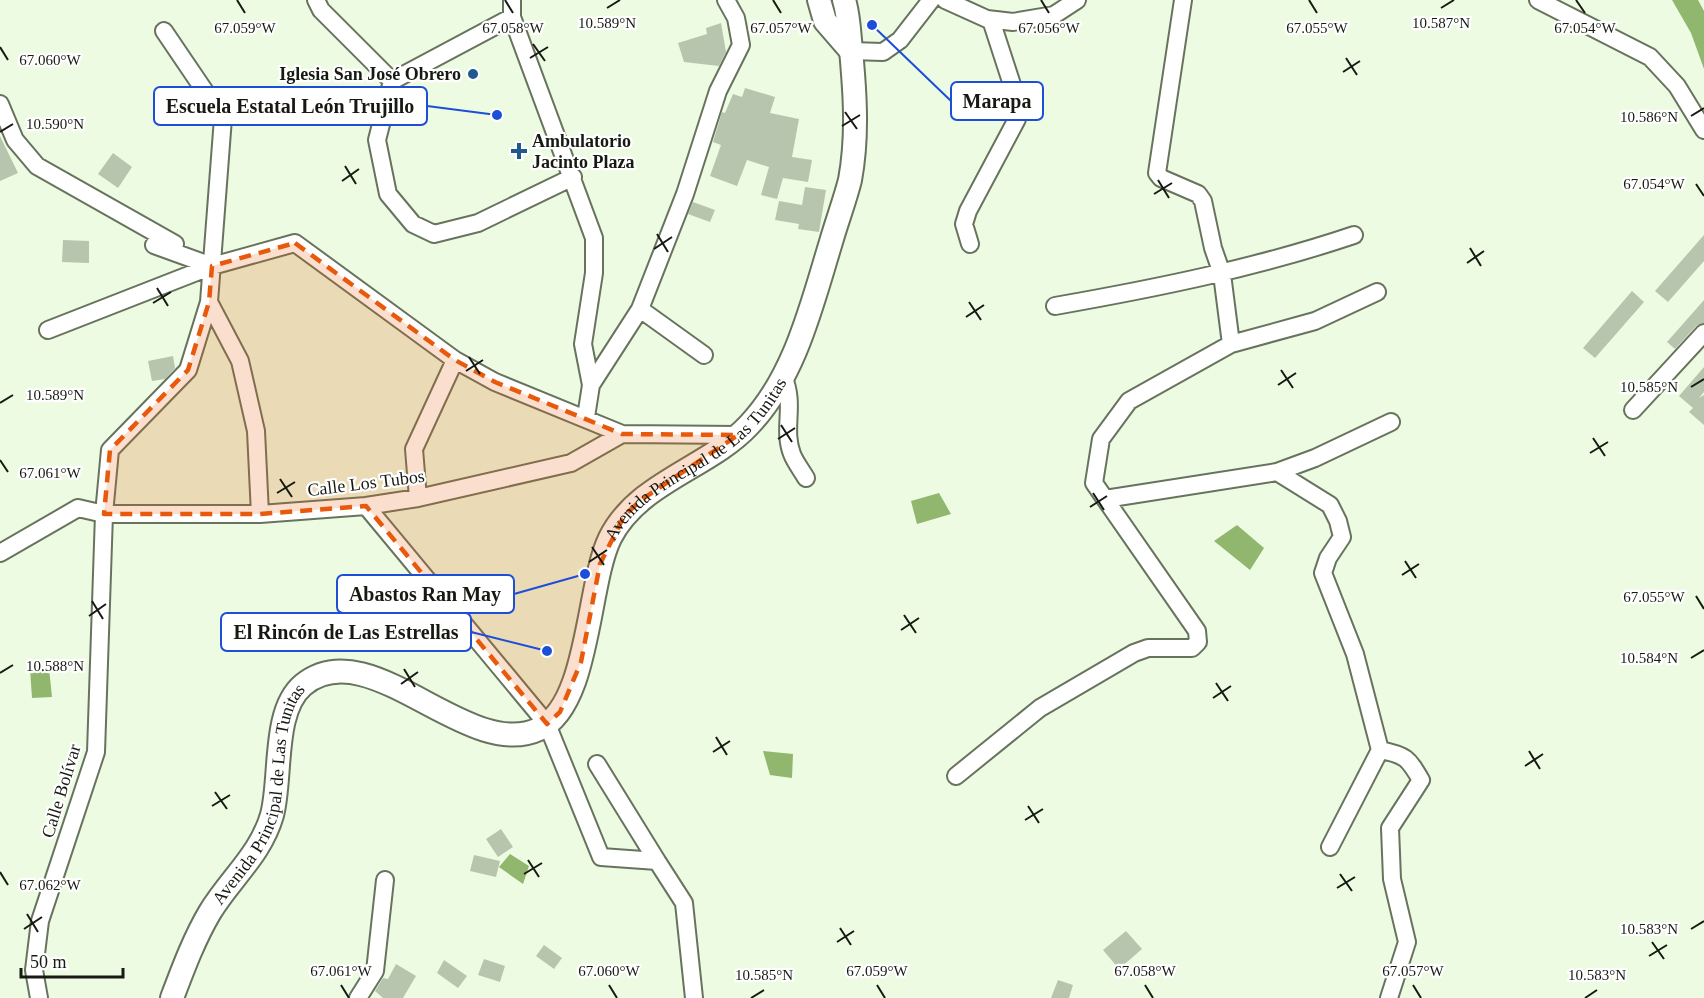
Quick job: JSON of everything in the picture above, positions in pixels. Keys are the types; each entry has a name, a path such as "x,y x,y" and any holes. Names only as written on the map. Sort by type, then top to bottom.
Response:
{"main road":[{"path":"819,0 825,21 851,51"},
{"name":"Avenida Principal de Las Tunitas","path":"172,998 210,911 261,842 275,801 287,710 292,695 306,682 326,672 360,673 490,731 517,735 536,731 560,712 581,662 600,564 610,537 624,516 641,500 738,435 769,401 783,375 823,268 850,179 856,123 851,51 844,0"}],"street":[{"path":"316,0 321,10 393,81"},
{"path":"512,0 512,17 594,238 594,273 584,344 591,385 586,417"},
{"path":"591,385 640,309 685,194 718,91 741,45 736,18 726,0"},
{"path":"851,51 883,52 900,40 931,0"},
{"path":"945,0 991,20 1013,22 1054,15 1077,0"},
{"path":"1183,0 1157,172 1161,178 1200,196 1222,274 1231,344"},
{"path":"1538,0 1650,57 1677,86 1704,130"},
{"path":"512,17 393,81 377,140 388,194 413,224 434,234 478,223 573,177"},
{"path":"970,244 964,224 968,211 1017,119 1016,98 991,20"},
{"name":"Calle Bolívar","path":"39,998 34,970 40,921 96,752 104,514 110,450 188,370 209,302 223,118 164,31"},
{"path":"0,104 15,140 37,166 212,266"},
{"path":"1055,306 1222,274 1298,254 1354,235"},
{"path":"48,330 212,266 295,243 455,360 495,382 586,417 622,434 738,435"},
{"path":"154,245 212,266"},
{"path":"956,776 1040,708 1134,653 1148,648 1192,648 1198,642 1197,631 1192,622 1094,483 1101,439 1129,401 1231,344 1315,321 1377,292"},
{"path":"209,302 240,361 256,431 260,514"},
{"path":"640,309 704,355"},
{"path":"1633,410 1704,333"},
{"path":"418,498 414,449 455,360"},
{"path":"783,375 790,390 791,408 788,423 792,453 807,478"},
{"path":"1105,499 1277,472 1315,458 1391,422"},
{"name":"Calle Los Tubos","path":"0,553 78,508 104,514 260,514 366,506 418,498 571,463 622,434"},
{"path":"1277,472 1330,505 1338,521 1342,537 1328,558 1323,573 1356,654 1380,750 1330,847"},
{"path":"366,506 547,724 601,857 657,861"},
{"path":"1380,750 1402,754 1411,763 1421,780 1390,828 1392,879 1407,942 1389,998"},
{"path":"597,764 684,903 694,998"},
{"path":"358,998 375,971 385,880"}],"highlighted area":[{"path":"295,243 455,360 495,382 622,434 738,435 641,500 624,516 600,564 581,662 560,712 547,724 366,506 260,514 104,514 110,450 188,370 209,302 212,266"}],"shaded area":[{"path":"1672,0 1698,0 1704,11 1704,69 1691,33"},
{"path":"939,493 951,514 917,524 911,501"},
{"path":"1237,525 1264,548 1250,570 1214,541"},
{"path":"49,668 52,697 32,698 30,669"},
{"path":"763,751 793,754 792,778 770,775"},
{"path":"510,854 529,866 523,884 499,867"}],"building":[{"path":"721,23 726,52 719,66 684,62 678,43 707,34 706,28"},
{"path":"745,88 775,97 770,113 799,119 792,157 812,160 808,182 783,178 777,199 761,195 769,167 747,160 737,186 710,176 721,145 713,142 722,112 725,113 733,94 742,97"},
{"path":"0,136 18,173 0,181"},
{"path":"113,153 132,167 118,188 98,174"},
{"path":"805,187 826,190 819,232 798,229 799,224 775,220 779,201 802,205"},
{"path":"693,202 715,210 710,222 688,214"},
{"path":"1704,235 1704,261 1668,302 1655,291"},
{"path":"63,240 89,241 89,263 62,262"},
{"path":"1632,291 1644,302 1595,358 1583,348"},
{"path":"1704,300 1704,323 1696,326 1675,349 1667,342"},
{"path":"173,356 175,368 165,379 152,381 148,361"},
{"path":"1704,367 1704,392 1699,398 1704,395 1704,425 1689,412 1693,408 1679,396"},
{"path":"501,829 513,847 498,857 486,839"},
{"path":"474,855 500,861 496,877 470,871"},
{"path":"1126,931 1142,949 1119,969 1103,950"},
{"path":"544,945 562,958 554,969 536,956"},
{"path":"484,959 505,966 500,982 478,975"},
{"path":"444,960 467,976 458,988 437,973"},
{"path":"396,964 416,976 403,998 383,998 375,991 383,978 388,979"},
{"path":"1058,980 1073,985 1069,998 1051,998"}],"place":[{"name":"Marapa","path":"872,25"},
{"name":"Iglesia San José Obrero","path":"473,74"},
{"name":"Escuela Estatal León Trujillo","path":"497,115"},
{"name":"Ambulatorio Jacinto Plaza","path":"519,151"},
{"name":"Abastos Ran May","path":"585,574"},
{"name":"El Rincón de Las Estrellas","path":"547,651"}]}
